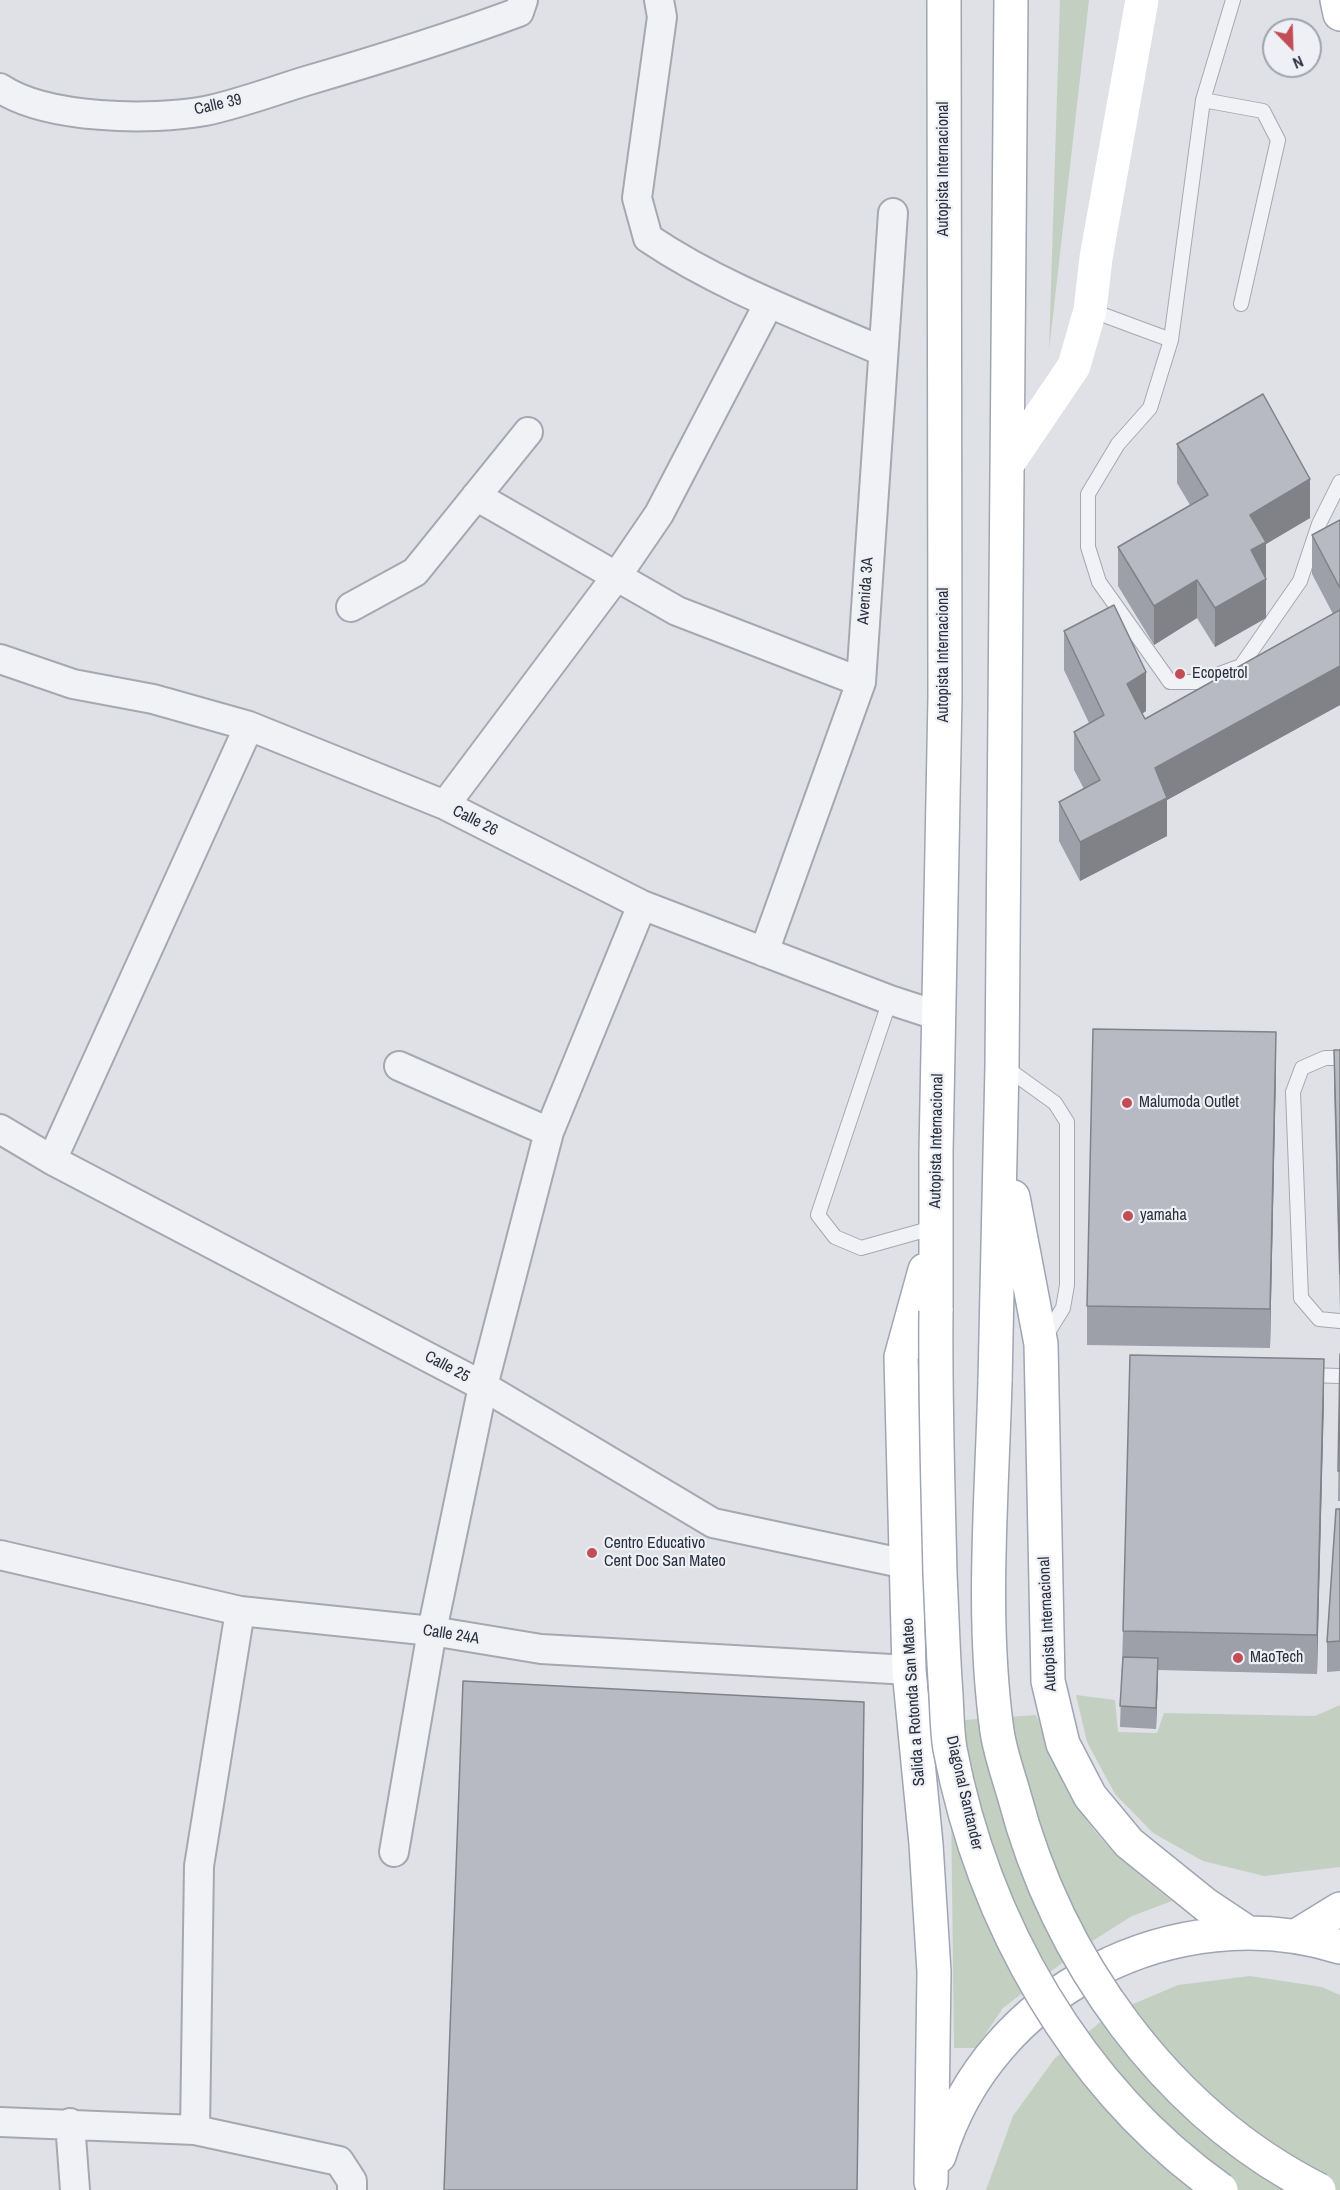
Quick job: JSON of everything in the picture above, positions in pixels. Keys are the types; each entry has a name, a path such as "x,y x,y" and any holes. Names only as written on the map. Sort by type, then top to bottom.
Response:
{"main road":[{"name":"Autopista Internacional","path":"936,1311 945,697 944,0"},
{"name":"Autopista Internacional","path":"1011,0 1009,462 1002,1066 988,1640 997,1734 1022,1826 1049,1896 1082,1960 1126,2030 1180,2090 1243,2144 1319,2190"},
{"path":"1009,462 1074,366 1090,310 1096,258 1142,0"},
{"path":"1337,0 1340,14"},
{"name":"Autopista Internacional","path":"1000,1129 1041,1344 1048,1681 1063,1744 1090,1796 1129,1843 1206,1905 1248,1933"},
{"name":"Salida a Rotonda San Mateo","path":"930,2186 934,1972 926,1844 909,1670 901,1357 936,1227"},
{"name":"Diagonal Santander","path":"936,1311 942,1640 950,1747 973,1841 1002,1921 1039,1990 1083,2055 1141,2121 1200,2175 1221,2190"},
{"path":"1296,1936 1340,1909"},
{"path":"930,2186 942,2144 974,2080 1000,2046 1038,2007 1092,1971 1142,1950 1184,1938 1248,1933 1296,1936 1340,1947"}],"street":[{"name":"Calle 39","path":"0,88 17,100 49,108 124,116 204,111 434,44 519,12 523,0"},
{"path":"659,0 662,16 637,198 648,238 673,255 769,303 882,351"},
{"name":"Avenida 3A","path":"764,952 861,682 893,213"},
{"path":"445,805 616,577 659,514 769,303"},
{"path":"351,607 415,572 528,432"},
{"path":"476,496 677,611 861,682"},
{"name":"Calle 26","path":"0,659 72,684 153,699 249,726 445,805 642,905 890,1000 939,1016"},
{"path":"52,1160 249,726"},
{"path":"394,1852 432,1631 483,1386 549,1132 642,905"},
{"path":"399,1066 549,1132"},
{"name":"Calle 25","path":"0,1129 52,1160 483,1386 713,1523 906,1564"},
{"name":"Calle 24A","path":"0,1555 240,1611 432,1631 541,1649 909,1670"},
{"path":"195,2130 200,1866 240,1611"},
{"path":"0,2122 70,2123 195,2130 339,2161 352,2181 352,2190"},
{"path":"70,2123 75,2190"}],"lane":[{"path":"1233,0 1203,100 1171,340 1150,408 1118,444 1088,494 1088,547 1099,582 1170,682 1198,682 1241,666 1300,581 1319,524 1340,482"},
{"path":"1203,100 1263,111 1278,140 1240,304"},
{"path":"1090,310 1171,340"},
{"path":"890,1000 818,1215 836,1237 861,1248 936,1227"},
{"path":"1340,1058 1325,1058 1302,1068 1293,1092 1301,1298 1319,1320 1340,1321"},
{"path":"1002,1066 1055,1103 1066,1122 1067,1285 1063,1308 1041,1344"},
{"path":"1292,1375 1340,1376"}],"green space":[{"path":"1060,0 1089,0 1049,350"},
{"path":"1076,1695 1115,1700 1118,1732 1157,1733 1164,1713 1315,1716 1340,1705 1340,1867 1264,1876 1203,1861 1153,1833 1115,1794 1087,1742"},
{"path":"1036,1715 1068,1786 1091,1826 1119,1857 1172,1901 1132,1916 1083,1947 1003,2008 976,2048 954,2048 950,1721"},
{"path":"1250,1976 1322,1987 1340,1995 1340,2190 986,2190 1013,2116 1055,2058 1112,2013 1178,1985"}],"building":[{"path":"1263,394 1310,479 1250,515 1266,542 1251,550 1266,579 1215,608 1197,580 1154,606 1118,547 1208,495 1177,444"},
{"path":"1340,520 1340,588 1312,535"},
{"path":"1114,605 1146,672 1127,684 1145,719 1340,610 1340,666 1155,768 1167,798 1080,842 1059,802 1100,780 1074,732 1104,715 1064,631"},
{"path":"1093,1029 1276,1032 1270,1309 1087,1306"},
{"path":"1334,1050 1340,1050 1340,1274"},
{"path":"1340,1354 1340,1471 1338,1471"},
{"path":"1130,1355 1324,1359 1317,1635 1123,1631"},
{"path":"1336,1509 1340,1509 1340,1641 1327,1642"},
{"path":"1123,1657 1158,1658 1156,1708 1120,1706"},
{"path":"463,1681 864,1702 857,2190 444,2190"}],"place":[{"name":"Ecopetrol","path":"1180,674"},
{"name":"Malumoda Outlet","path":"1127,1103"},
{"name":"yamaha","path":"1128,1216"},
{"name":"Centro Educativo Cent Doc San Mateo","path":"592,1553"},
{"name":"MaoTech","path":"1238,1658"}]}
